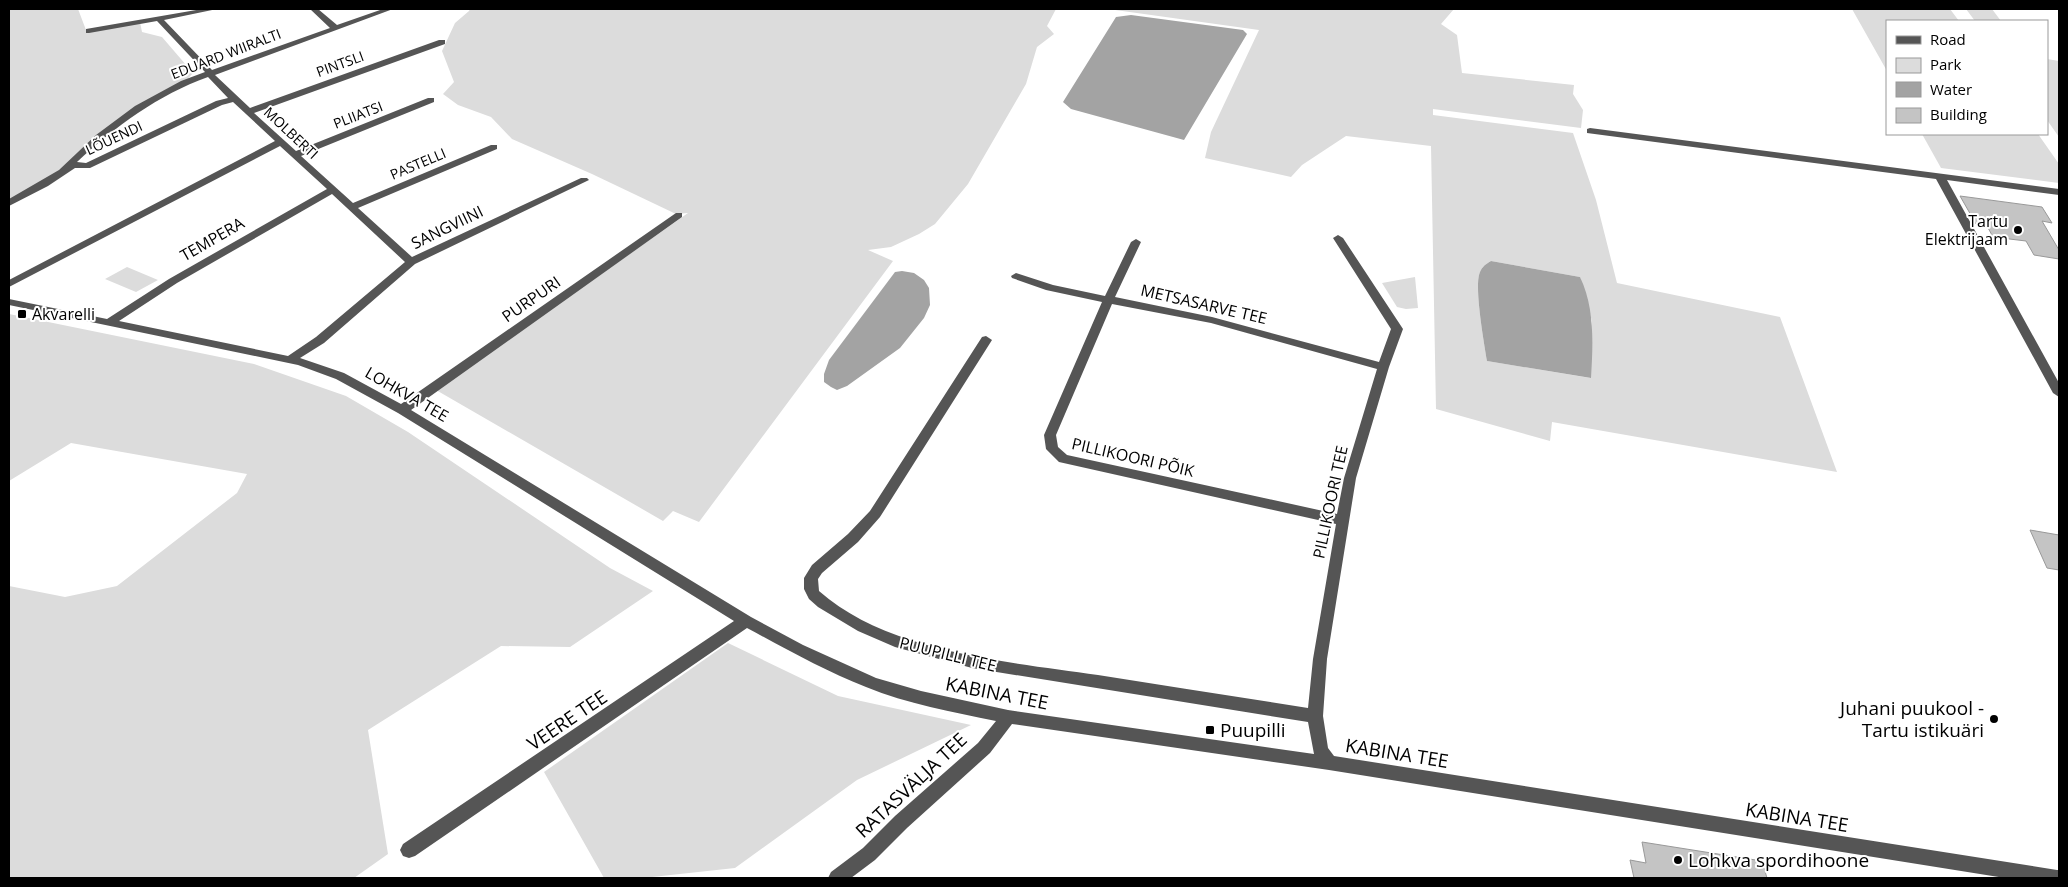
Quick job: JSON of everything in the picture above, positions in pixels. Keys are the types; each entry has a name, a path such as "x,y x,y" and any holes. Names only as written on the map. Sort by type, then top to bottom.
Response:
{"street":[{"path":"88,31 213,9"},
{"path":"314,9 335,28"},
{"name":"EDUARD WIIRALTI","path":"64,170 99,137 138,108 184,83 389,9"},
{"name":"MOLBERTI","path":"159,19 207,68 213,79 411,262"},
{"name":"PINTSLI","path":"248,112 442,42"},
{"name":"LÕUENDI","path":"9,203 45,184 72,165 87,166 219,103 234,99"},
{"name":"PLIIATSI","path":"295,155 431,100"},
{"path":"1590,131 2059,192"},
{"path":"9,284 281,142"},
{"name":"PASTELLI","path":"351,207 494,146"},
{"path":"1940,177 2059,393"},
{"name":"SANGVIINI","path":"290,360 320,340 411,262 584,180"},
{"name":"TEMPERA","path":"110,322 173,281 333,190"},
{"name":"PURPURI","path":"402,410 679,215"},
{"name":"PILLIKOORI TEE","path":"1329,763 1320,750 1315,716 1320,659 1350,478 1383,367 1397,328 1338,238"},
{"name":"PILLIKOORI PÕIK","path":"1136,242 1108,300 1050,435 1052,449 1063,459 1342,520"},
{"name":"METSASARVE TEE","path":"1016,276 1050,288 1212,320 1383,367"},
{"name":"LOHKVA TEE","path":"9,302 290,360 320,368 340,376 402,410 746,621"},
{"name":"PUUPILLI TEE","path":"986,340 874,514 853,538 817,570 811,578 811,588 814,595 823,603 863,627 894,641 935,654 1018,670 1315,716"},
{"name":"KABINA TEE","path":"746,621 832,666 872,683 921,698 1008,717 1329,763 2057,878"},
{"name":"VEERE TEE","path":"409,850 746,621"},
{"name":"RATASVÄLJA TEE","path":"837,878 868,854 984,748 1008,717"}],"green space":[{"path":"9,9 78,9 86,30 140,22 142,32 162,37 193,73 184,83 138,108 63,170 25,195 9,203"},
{"path":"470,9 1056,9 1047,26 1054,34 1037,47 1026,84 968,184 935,224 891,247 868,250 893,261 699,522 673,511 663,521 436,390 688,213 676,214 512,139 491,117 458,105 443,94 454,82 442,51 455,23"},
{"path":"1108,9 1454,9 1441,24 1457,35 1462,73 1574,85 1573,94 1583,110 1581,128 1433,109 1433,115 1573,133 1596,200 1617,283 1780,317 1837,472 1552,422 1550,441 1436,409 1431,146 1346,136 1302,165 1291,177 1205,158 1211,132 1259,30","holes":["1491,261 1580,277 1592,321 1590,378 1487,361 1478,293 1479,275 1485,265"]},
{"path":"1852,9 1950,9 1958,20 1886,20 1886,69"},
{"path":"1966,9 1992,9 2000,20 1974,20"},
{"path":"2048,59 2059,61 2059,137 2048,121"},
{"path":"1923,135 2039,135 2059,164 2059,183 1941,168"},
{"path":"127,267 158,280 136,292 105,279"},
{"path":"1415,277 1418,308 1406,309 1397,307 1382,283"},
{"path":"9,314 254,364 346,396 408,432 610,568 653,591 570,647 501,646 368,730 388,854 354,878 9,878 9,586 65,597 117,586 237,493 247,474 71,443 9,481"},
{"path":"728,643 838,696 971,725 857,780 735,868 643,878 604,878 544,772"}],"water":[{"path":"1131,15 1243,30 1247,34 1184,140 1071,109 1063,102 1116,17"},
{"path":"1491,261 1580,277 1591,314 1591,378 1487,361 1480,318 1478,283 1482,269"},
{"path":"895,272 914,273 924,280 929,288 930,305 924,318 900,348 847,386 837,390 831,387 824,382 824,374 829,360"}],"building":[{"name":"Tartu Elektrijaam","path":"1960,196 2042,207 2052,223 2042,221 2059,250 2059,259 2034,255 2026,241 1993,237 1987,226 1976,224"},
{"path":"2030,530 2059,535 2059,570 2047,568"},
{"name":"Lohkva spordihoone","path":"1642,842 1762,861 1767,878 1634,878 1630,860 1646,863"}],"place":[{"name":"Tartu Elektrijaam","path":"2018,230"},
{"name":"Akvarelli","path":"22,314"},
{"name":"Juhani puukool - Tartu istikuäri","path":"1994,719"},
{"name":"Puupilli","path":"1210,730"},
{"name":"Lohkva spordihoone","path":"1678,860"}]}
